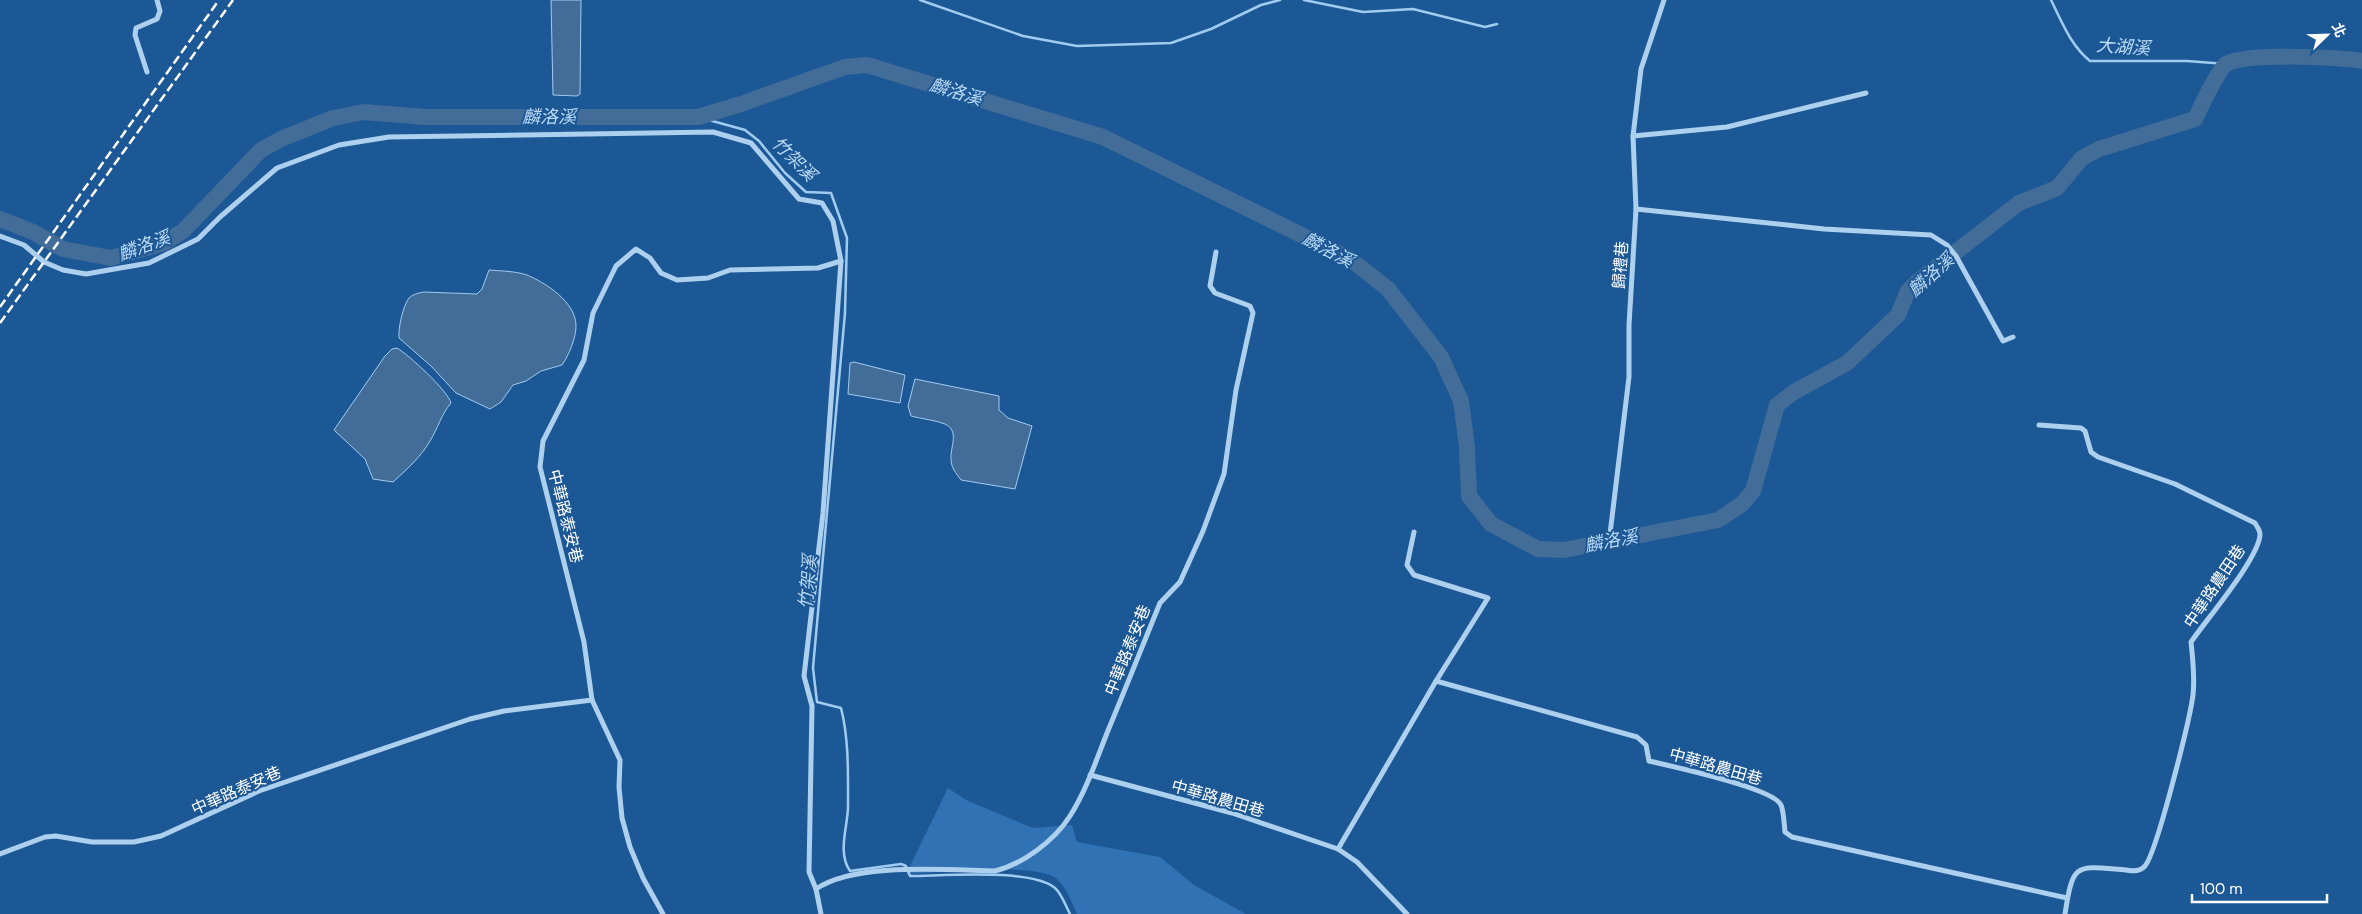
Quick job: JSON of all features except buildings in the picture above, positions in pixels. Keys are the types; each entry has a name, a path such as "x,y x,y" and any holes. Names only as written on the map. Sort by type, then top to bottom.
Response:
{"street":[{"path":"147,72 135,35 136,28 157,19 160,11 158,0"},
{"name":"歸禮巷","path":"1610,534 1630,377 1628,325 1636,208 1633,136 1641,69 1664,0"},
{"path":"1633,136 1726,127 1866,93"},
{"path":"0,236 24,245 44,262 63,270 86,274 150,263 176,252 198,239 220,217 277,168 339,145 389,137 713,132 752,143 799,199 822,203 834,221 841,261 822,512 804,676 812,706 809,872 816,889 821,914"},
{"path":"1636,208 1824,228 1931,235 1947,245 1956,256 2003,341 2013,337"},
{"name":"中華路泰安巷","path":"664,914 643,878 630,847 622,818 619,787 620,760 592,700 584,642 540,467 543,441 584,360 593,314 616,266 636,249 650,258 661,273 676,280 708,278 730,270 818,268 841,261"},
{"name":"中華路泰安巷","path":"816,889 838,878 903,870 995,872 1012,866 1055,835 1070,817 1090,775 1160,603 1180,582 1203,531 1224,474 1236,390 1253,314 1250,306 1215,292 1210,286 1216,252"},
{"name":"中華路農田巷","path":"2039,426 2082,428 2085,431 2091,452 2175,484 2255,523 2260,531 2259,539 2249,562 2191,642 2195,666 2193,696 2163,818 2144,868 2135,871 2085,867 2077,870 2071,878 2065,914"},
{"path":"1338,848 1436,681 1488,598 1414,575 1407,565 1414,532"},
{"name":"中華路農田巷","path":"1436,681 1637,737 1646,745 1649,761 1709,775 1773,796 1781,804 1785,832 1792,837 2068,898"},
{"name":"中華路泰安巷","path":"0,854 45,837 56,836 92,842 134,842 161,836 259,791 470,719 504,711 592,700"},
{"name":"中華路農田巷","path":"1090,775 1232,813 1338,848 1357,862 1407,914"}],"shaded area":[{"path":"551,0 581,0 580,94 577,96 553,95"},
{"path":"489,270 527,275 551,288 566,301 575,317 576,326 572,346 562,365 541,371 526,381 513,385 501,402 490,409 456,393 431,366 399,338 400,323 409,298 424,292 477,294 482,289"},
{"path":"397,348 443,390 451,403 422,452 393,482 373,479 365,459 334,430 385,356 392,349"},
{"path":"854,362 905,375 900,403 848,394 850,363"},
{"path":"915,379 999,396 999,410 1008,418 1032,426 1015,489 961,480 951,462 953,435 950,427 945,424 911,416 908,406"},
{"path":"948,788 966,800 1033,828 1072,825 1077,842 1160,857 1194,885 1246,914 1077,914 1069,896 1058,880 1047,874 1010,869 986,869 906,874"}],"waterway":[{"path":"920,0 1023,36 1077,46 1171,43 1211,29 1261,5 1280,0"},
{"path":"1304,0 1363,12 1413,9 1485,27 1497,24"},
{"name":"大湖溪","path":"2051,0 2072,41 2090,61 2187,61 2226,64"},
{"name":"麟洛溪","path":"0,219 33,232 63,249 111,258 164,243 183,231 261,150 281,139 333,118 364,112 425,117 698,117 741,104 845,67 867,65 1103,137 1350,259 1388,289 1441,357 1461,401 1467,447 1469,496 1491,524 1538,549 1564,550 1718,520 1742,504 1753,491 1777,405 1794,392 1847,363 1898,315 1908,291 1917,282 2019,203 2057,188 2082,158 2099,149 2195,119 2213,83 2225,65 2249,58 2269,57 2313,57 2362,61"},
{"name":"竹架溪","path":"698,117 745,130 759,141 785,173 806,192 831,193 847,238 845,313 813,668 817,702 841,708 844,720 848,769 848,814 844,839 846,864 850,871 901,864 906,866 910,876 986,874 1027,878 1043,882 1055,888 1070,914"}],"railway":[{"path":"0,307 219,0"},
{"path":"0,323 233,0"}]}
